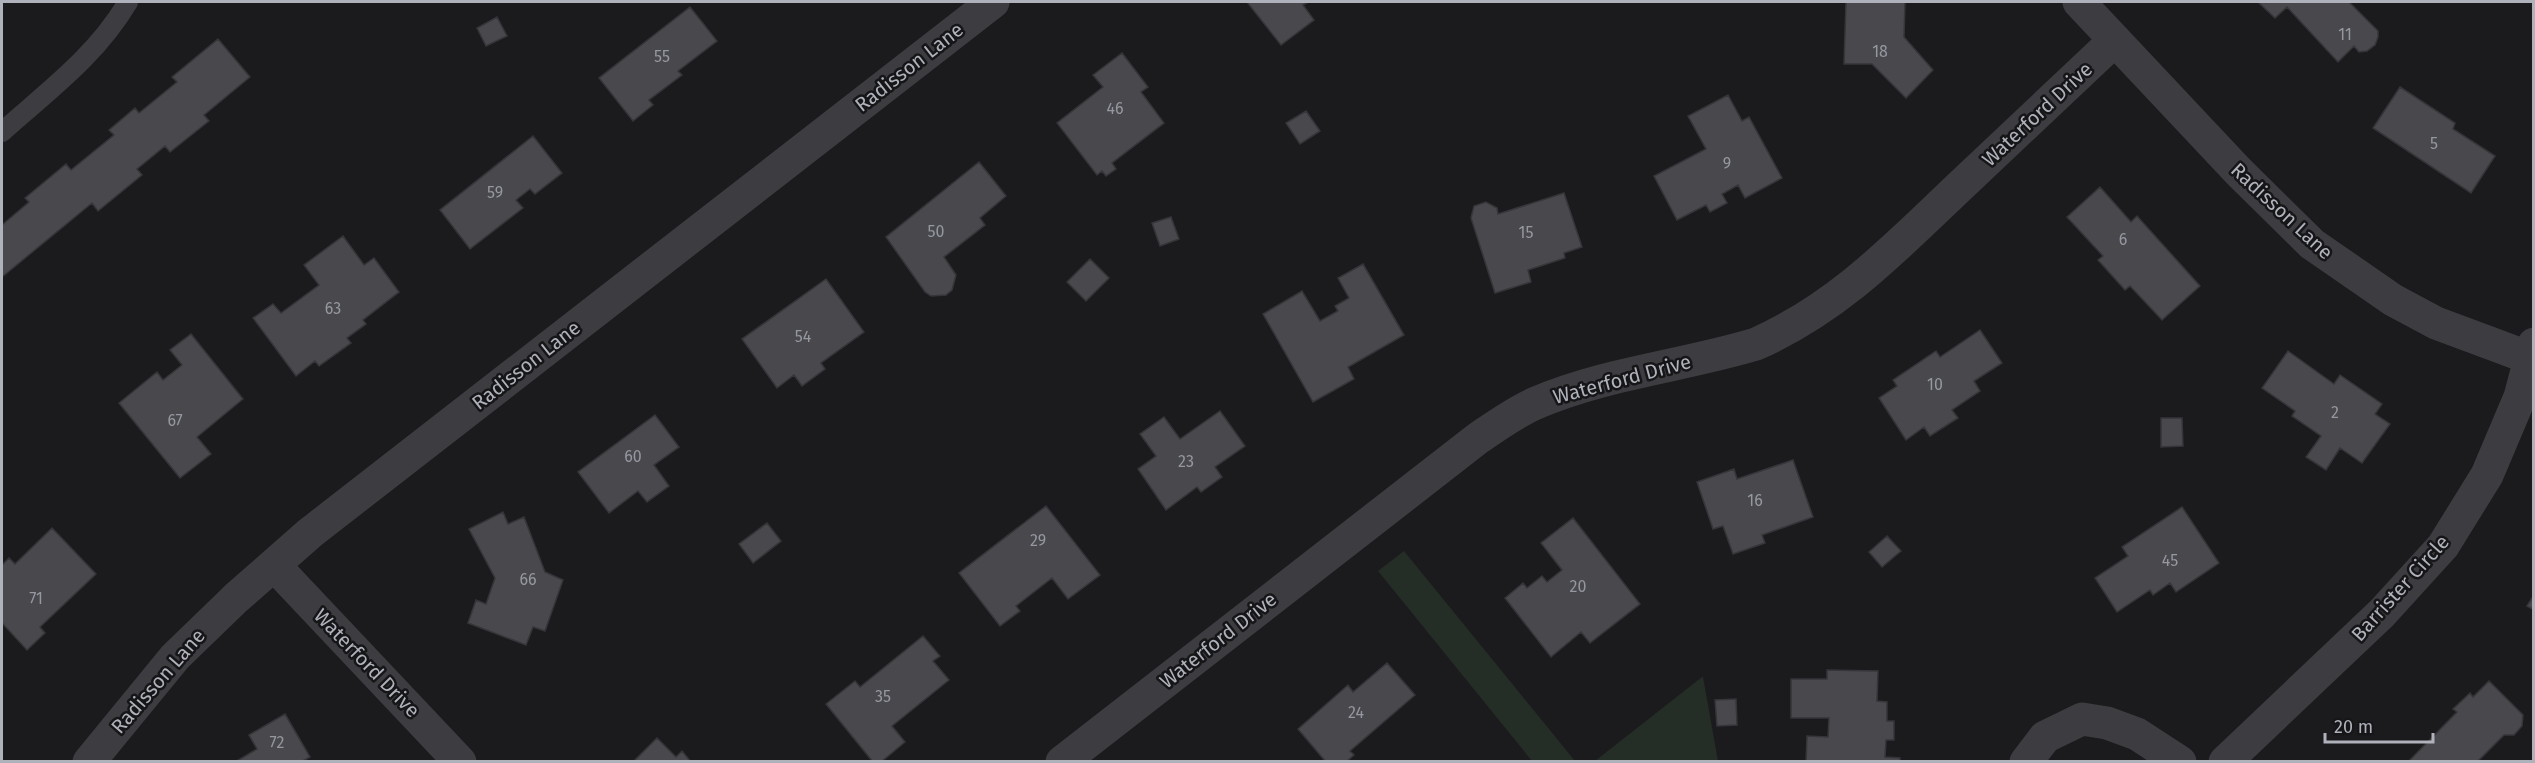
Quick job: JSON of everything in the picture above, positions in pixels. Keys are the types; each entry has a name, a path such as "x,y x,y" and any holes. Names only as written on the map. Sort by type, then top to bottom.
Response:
{"street":[{"name":"Radisson Lane","path":"89,762 175,657 274,565 348,503 993,2"},
{"name":"Radisson Lane","path":"2079,2 2238,171 2312,244 2385,295 2436,323 2531,351"},
{"name":"Waterford Drive","path":"1062,762 1477,439 1506,420 1535,404 1579,387 1756,344 1781,333 1827,305 1881,262 2115,40"},
{"name":"Barrister Circle","path":"2225,762 2382,613 2443,546 2487,475 2520,397 2531,351"},
{"name":"Waterford Drive","path":"274,565 460,762"},
{"path":"2026,762 2045,737 2082,719 2107,723 2137,734 2180,762"}],"lane":[{"path":"2,132 86,58 102,41 128,2"}],"shaded area":[{"path":"1404,551 1575,761 1532,761 1378,571"},
{"path":"1702,677 1718,761 1595,761"}],"building":[{"path":"1247,2 1308,2 1303,5 1314,20 1281,45"},
{"path":"1846,2 1905,2 1904,37 1933,70 1906,98 1872,64 1844,64"},
{"path":"2258,2 2349,2 2378,31 2378,37 2375,45 2367,51 2359,52 2354,46 2338,62 2287,7 2275,18"},
{"path":"690,7 717,41 678,71 682,75 649,100 653,105 633,121 599,78"},
{"path":"497,17 507,36 486,46 477,28"},
{"path":"218,39 250,77 204,115 209,121 170,152 165,146 137,169 142,175 98,211 92,203 2,277 2,225 29,202 25,198 66,164 71,170 114,135 109,130 135,108 139,113 177,82 172,77"},
{"path":"1122,53 1148,87 1141,92 1164,123 1112,163 1116,169 1106,176 1102,171 1097,175 1057,123 1103,87 1093,75"},
{"path":"2400,87 2455,123 2453,129 2495,156 2471,193 2373,128"},
{"path":"1728,95 1742,121 1749,117 1782,178 1745,198 1738,185 1722,194 1727,203 1710,212 1706,205 1677,220 1654,176 1706,149 1688,116"},
{"path":"1306,111 1320,131 1300,144 1286,123"},
{"path":"533,136 562,173 535,194 530,189 516,200 523,208 470,249 440,210"},
{"path":"979,162 1006,196 980,218 985,225 944,257 956,275 952,290 946,295 931,296 925,292 886,237"},
{"path":"2100,187 2131,222 2137,216 2200,286 2162,320 2130,286 2125,290 2098,260 2103,256 2067,217"},
{"path":"1564,193 1582,247 1564,253 1565,258 1528,270 1531,282 1495,293 1471,218 1474,206 1486,202 1497,208 1498,214"},
{"path":"1171,217 1179,239 1160,246 1152,223"},
{"path":"343,236 364,265 374,258 399,292 363,320 366,324 347,338 351,343 319,366 315,361 296,376 253,318 273,304 281,313 319,285 304,265"},
{"path":"1090,259 1109,278 1086,301 1067,282"},
{"path":"1363,264 1404,335 1348,367 1354,379 1313,402 1263,314 1302,291 1320,321 1338,311 1335,306 1349,298 1338,278"},
{"path":"826,279 864,332 821,363 825,369 802,386 794,375 777,388 742,339"},
{"path":"1980,330 2002,363 1974,381 1980,391 1952,410 1958,418 1930,436 1924,427 1906,440 1879,398 1897,386 1893,380 1936,351 1940,357"},
{"path":"191,334 243,399 197,437 211,454 180,478 119,403 157,372 163,380 182,365 170,350"},
{"path":"2288,351 2334,384 2340,375 2382,404 2375,414 2390,424 2362,463 2340,448 2326,470 2306,457 2321,436 2292,416 2295,411 2262,388"},
{"path":"1220,411 1245,446 1215,467 1222,477 1201,492 1197,487 1166,510 1138,469 1156,456 1140,434 1164,417 1180,439"},
{"path":"655,415 679,447 654,465 669,486 647,502 638,491 609,513 578,472"},
{"path":"2161,418 2182,418 2183,446 2161,447"},
{"path":"1793,460 1813,517 1762,535 1765,543 1733,554 1723,526 1713,529 1697,482 1734,469 1737,479"},
{"path":"1046,506 1100,575 1068,599 1052,578 1016,606 1020,611 1000,626 959,573"},
{"path":"2182,507 2219,563 2176,592 2170,583 2153,595 2150,590 2117,612 2095,578 2128,556 2122,547"},
{"path":"503,512 508,524 524,517 545,572 563,580 545,631 533,627 526,645 468,623 476,600 486,604 495,578 469,529"},
{"path":"1573,518 1640,604 1590,643 1581,632 1551,657 1505,598 1523,583 1527,588 1542,576 1547,582 1562,570 1541,543"},
{"path":"767,523 781,541 753,563 739,544"},
{"path":"52,528 96,574 40,627 45,633 27,650 2,623 2,565 9,558 15,564"},
{"path":"1887,536 1901,551 1882,567 1869,552"},
{"path":"2534,595 2534,610 2527,606"},
{"path":"923,636 940,656 933,661 949,680 892,726 905,742 881,762 873,762 826,704 855,681 860,687"},
{"path":"1387,663 1415,695 1350,751 1354,755 1346,762 1326,762 1298,729 1348,685 1353,692"},
{"path":"1827,670 1878,671 1877,701 1887,702 1887,721 1894,721 1894,740 1886,740 1885,757 1900,758 1900,762 1806,762 1807,736 1828,737 1829,718 1791,718 1791,679 1827,679"},
{"path":"2489,681 2523,715 2522,726 2514,735 2504,735 2477,762 2408,762 2457,712 2453,709 2470,693 2473,697"},
{"path":"1736,699 1737,725 1717,726 1715,700"},
{"path":"285,714 310,757 301,762 235,762 257,749 249,735"},
{"path":"657,738 676,757 682,751 691,762 633,762"}]}
